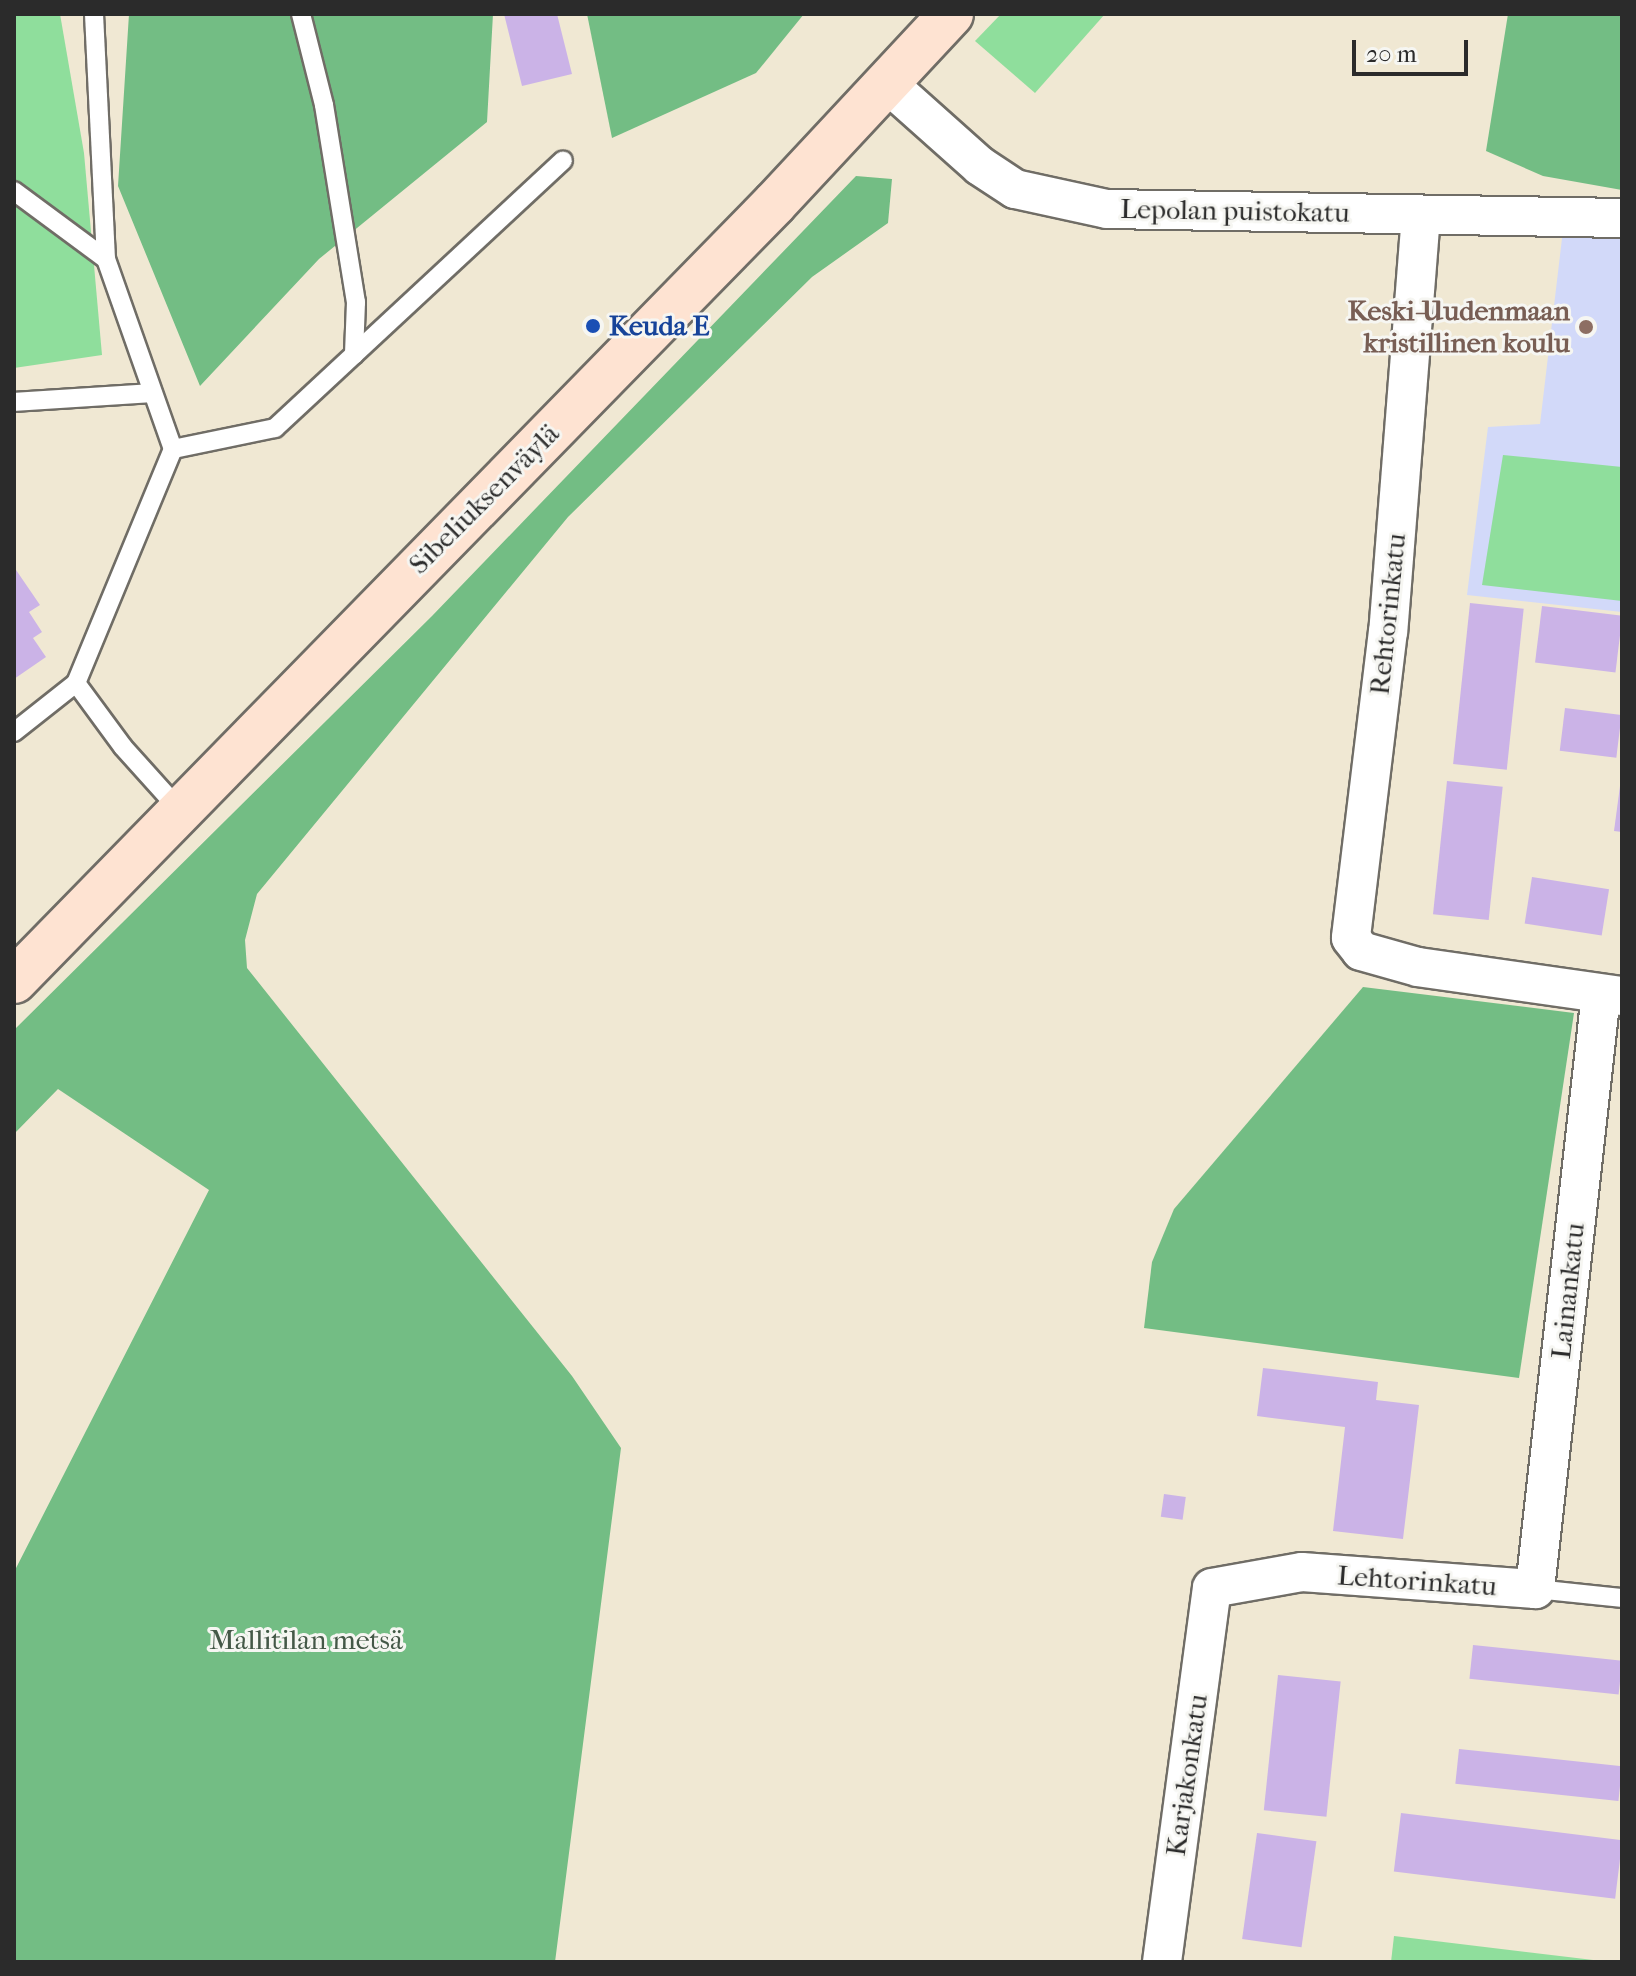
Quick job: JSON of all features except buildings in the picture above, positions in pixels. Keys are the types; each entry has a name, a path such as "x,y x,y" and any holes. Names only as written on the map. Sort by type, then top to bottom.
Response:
{"main road":[{"name":"Sibeliuksenväylä","path":"14,981 178,808 888,84 951,14"}],"street":[{"name":"Lepolan puistokatu","path":"888,84 980,166 1015,189 1107,209 1622,218"},
{"name":"Rehtorinkatu","path":"1421,215 1388,631 1351,938 1361,951 1418,967 1611,995"},
{"name":"Lainankatu","path":"1535,1589 1611,995"},
{"name":"Lehtorinkatu","path":"1212,1588 1302,1572 1535,1589"},
{"name":"Karjakonkatu","path":"1162,1962 1212,1588"}],"lane":[{"path":"14,732 76,683 173,449 106,259 94,14"},
{"path":"301,14 324,105 356,302 354,355"},
{"path":"173,449 275,428 563,160"},
{"path":"14,191 106,259"},
{"path":"14,402 152,393"},
{"path":"76,683 123,747 178,808"},
{"name":"Lehtorinkatu","path":"1535,1589 1622,1598"}],"shaded area":[{"name":"Keski-Uudenmaan kristillinen koulu","path":"1622,223 1622,612 1467,595 1488,427 1540,424 1563,230"}],"green space":[{"path":"14,14 60,14 84,153 102,355 14,368"},
{"path":"129,14 493,14 487,122 319,259 200,386 118,186"},
{"path":"587,14 804,14 756,73 612,138"},
{"path":"1001,14 1105,14 1035,93 975,41"},
{"path":"1508,14 1622,14 1622,190 1543,176 1486,151"},
{"name":"Mallitilan metsä","path":"856,176 892,179 888,223 812,277 568,517 257,894 245,940 247,968 572,1376 621,1448 555,1962 14,1962 14,1572 209,1190 58,1089 14,1134 14,1030 432,616"},
{"path":"1503,455 1622,467 1622,601 1482,585"},
{"path":"1363,987 1574,1013 1519,1378 1144,1328 1152,1262 1174,1209"},
{"path":"1394,1936 1610,1962 1391,1962"}],"place":[{"name":"Keuda E","path":"593,326"},
{"name":"Keski-Uudenmaan kristillinen koulu","path":"1586,327"}]}
